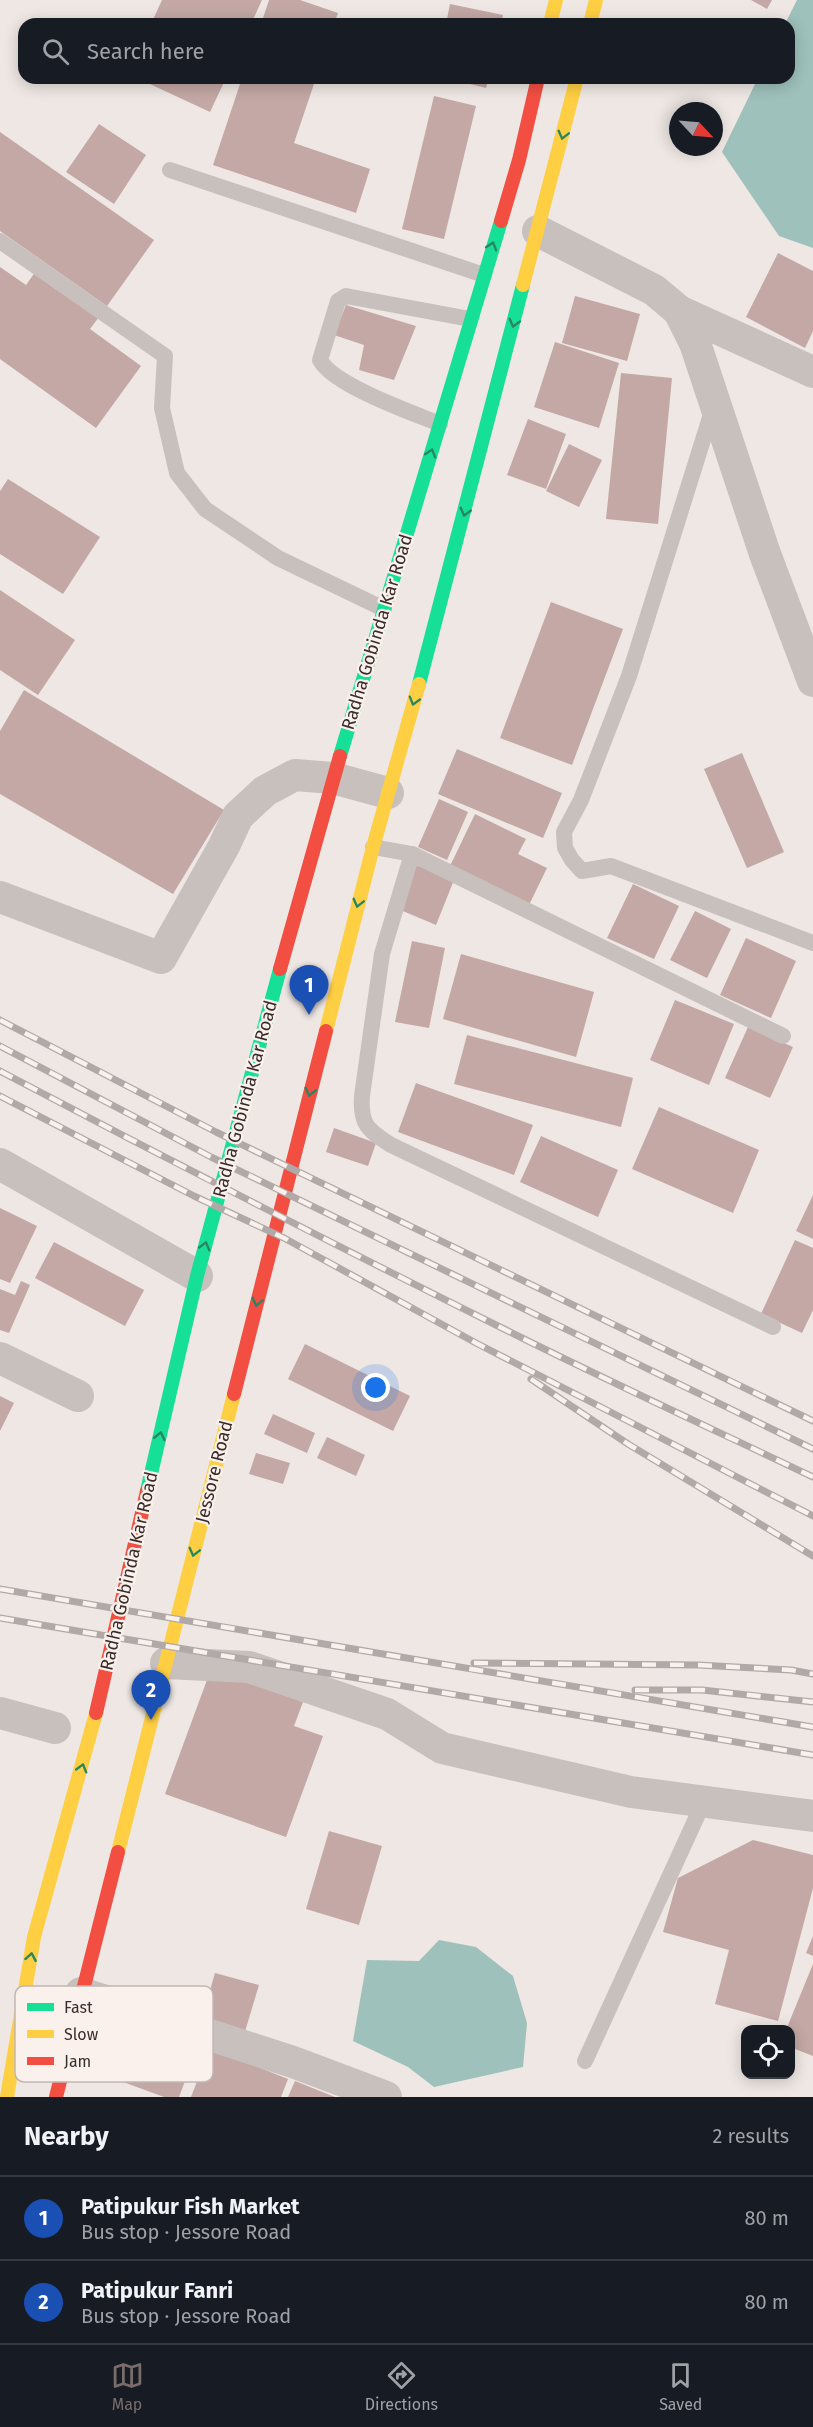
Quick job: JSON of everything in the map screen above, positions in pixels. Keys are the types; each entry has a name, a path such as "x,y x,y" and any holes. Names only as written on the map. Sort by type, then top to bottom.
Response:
{"main road":[{"path":"552,18 556,0"},
{"path":"592,18 596,0"},
{"name":"Radha Gobinda Kar Road","path":"26,1986 34,1937 90,1738 197,1276 309,861 519,160 537,84"},
{"name":"Jessore Road","path":"83,1986 373,847 433,633 575,84"},
{"name":"Radha Gobinda Kar Road","path":"7,2097 15,2050"},
{"name":"Jessore Road","path":"56,2097 60,2082"}],"street":[{"path":"538,231 654,290 679,311 813,372"},
{"path":"679,311 695,343 765,554 813,681"},
{"path":"0,897 161,958 224,846 238,816 265,791 295,775 333,778 388,793"},
{"path":"0,1164 197,1276"},
{"path":"0,1358 78,1396"},
{"path":"166,1663 249,1666 387,1714 442,1748 631,1792 813,1816"},
{"path":"0,1713 55,1728"},
{"path":"213,2036 293,2062 386,2097"}],"lane":[{"path":"170,170 484,275"},
{"path":"0,241 165,356 162,408 177,473 205,509 278,558 384,609"},
{"path":"440,424 356,388 323,366 320,360 338,301 346,296 470,319"},
{"path":"715,401 629,676 581,800 564,832 565,848 582,871 611,866 813,944"},
{"path":"373,847 412,854 783,1036"},
{"path":"412,854 382,954 362,1096 361,1110 364,1123 374,1134 391,1144 773,1327"},
{"path":"585,2061 704,1801"}],"water":[{"path":"797,0 813,0 813,248 779,236 723,153 755,84 795,84 795,18 788,18"},
{"path":"439,1940 476,1947 513,1976 527,2023 523,2067 434,2087 408,2067 353,2041 367,1960 419,1961"}],"building":[{"path":"162,0 262,0 254,18 154,18"},
{"path":"269,0 300,0 338,13 336,18 263,18"},
{"path":"751,0 772,0 767,9"},
{"path":"450,4 503,15 502,18 447,18"},
{"path":"150,84 223,84 210,112"},
{"path":"240,84 314,84 294,143 370,169 356,213 213,165"},
{"path":"470,84 487,84 486,88"},
{"path":"434,96 476,106 444,239 402,229"},
{"path":"99,124 146,155 114,204 66,172"},
{"path":"0,132 154,240 107,306 0,231"},
{"path":"778,253 813,271 813,331 805,348 746,317"},
{"path":"0,267 26,285 36,271 99,317 90,329 141,366 96,428 0,359"},
{"path":"575,296 640,314 627,361 562,343"},
{"path":"346,305 416,326 394,380 359,370 364,345 334,335"},
{"path":"555,342 619,363 599,428 534,407"},
{"path":"621,373 672,378 658,524 606,519"},
{"path":"528,419 566,434 546,489 507,475"},
{"path":"569,444 602,460 579,507 546,491"},
{"path":"8,479 100,537 63,594 0,554 0,491"},
{"path":"0,590 75,640 38,695 0,670"},
{"path":"551,602 623,629 572,765 500,738"},
{"path":"24,690 224,810 173,894 0,794 0,731"},
{"path":"457,749 562,793 543,838 438,794"},
{"path":"742,753 784,852 747,868 704,769"},
{"path":"439,799 468,812 447,860 418,847"},
{"path":"475,814 526,839 518,854 547,868 529,905 450,866"},
{"path":"416,865 454,880 436,925 398,909"},
{"path":"633,884 679,906 654,959 607,938"},
{"path":"695,911 731,929 707,978 670,960"},
{"path":"746,938 796,961 771,1018 720,995"},
{"path":"412,941 445,948 429,1028 395,1022"},
{"path":"461,954 594,992 576,1057 443,1019"},
{"path":"675,1000 734,1024 709,1085 650,1060"},
{"path":"748,1027 793,1047 770,1098 725,1078"},
{"path":"467,1035 633,1078 621,1127 454,1084"},
{"path":"416,1083 533,1125 514,1175 398,1132"},
{"path":"659,1107 759,1150 733,1213 632,1169"},
{"path":"334,1128 376,1143 368,1166 326,1152"},
{"path":"541,1136 618,1170 598,1217 520,1182"},
{"path":"813,1195 813,1239 796,1231"},
{"path":"0,1208 37,1226 10,1283 0,1279"},
{"path":"795,1240 813,1248 813,1310 802,1333 761,1314"},
{"path":"54,1242 144,1290 125,1326 35,1278"},
{"path":"21,1281 30,1285 9,1333 0,1330 0,1289 15,1295"},
{"path":"305,1344 410,1396 393,1431 288,1379"},
{"path":"0,1396 14,1403 0,1431"},
{"path":"273,1414 315,1433 307,1453 264,1434"},
{"path":"327,1437 365,1455 356,1476 317,1458"},
{"path":"256,1453 290,1463 283,1484 249,1474"},
{"path":"211,1669 303,1702 294,1726 323,1736 286,1837 165,1794"},
{"path":"329,1831 382,1846 359,1925 306,1909"},
{"path":"753,1840 813,1855 813,1888 778,2021 715,2004 729,1950 663,1932 678,1878"},
{"path":"813,1936 813,1956 806,1953"},
{"path":"813,1964 813,2056 795,2049 795,2025 788,2025"},
{"path":"215,1973 259,1985 243,2038 213,2029 211,1986"},
{"path":"213,2049 288,2079 281,2097 191,2097 197,2082 213,2082"},
{"path":"295,2081 335,2097 288,2097"},
{"path":"123,2082 185,2082 179,2097 164,2097"}],"railway":[{"path":"0,1020 216,1132 813,1421"},
{"path":"0,1046 211,1157 813,1449"},
{"path":"0,1071 188,1169 581,1367 813,1477"},
{"path":"0,1096 194,1196 284,1238 476,1343 813,1516"},
{"path":"531,1379 628,1444 813,1556"},
{"path":"0,1589 813,1727"},
{"path":"0,1618 813,1755"},
{"path":"474,1663 698,1665 791,1670 813,1674"},
{"path":"635,1690 702,1690 813,1702"}],"traffic: fast":[{"path":"340,756 501,221"},
{"path":"419,684 523,285"},
{"path":"147,1491 197,1276 280,969"}],"traffic: slow":[{"path":"552,18 556,0"},
{"path":"592,18 596,0"},
{"path":"523,285 575,84"},
{"path":"326,1031 373,847 419,684"},
{"path":"118,1852 234,1394"},
{"path":"26,1986 34,1937 96,1713"},
{"path":"7,2097 15,2050"}],"traffic: jam":[{"path":"501,221 519,160 537,84"},
{"path":"280,969 340,756"},
{"path":"234,1394 326,1031"},
{"path":"96,1713 147,1491"},
{"path":"84,1986 118,1852"},
{"path":"56,2097 60,2082"}],"place":[{"name":"Patipukur Fish Market","path":"309,1015"},
{"name":"Patipukur Fanri","path":"151,1720"}]}
